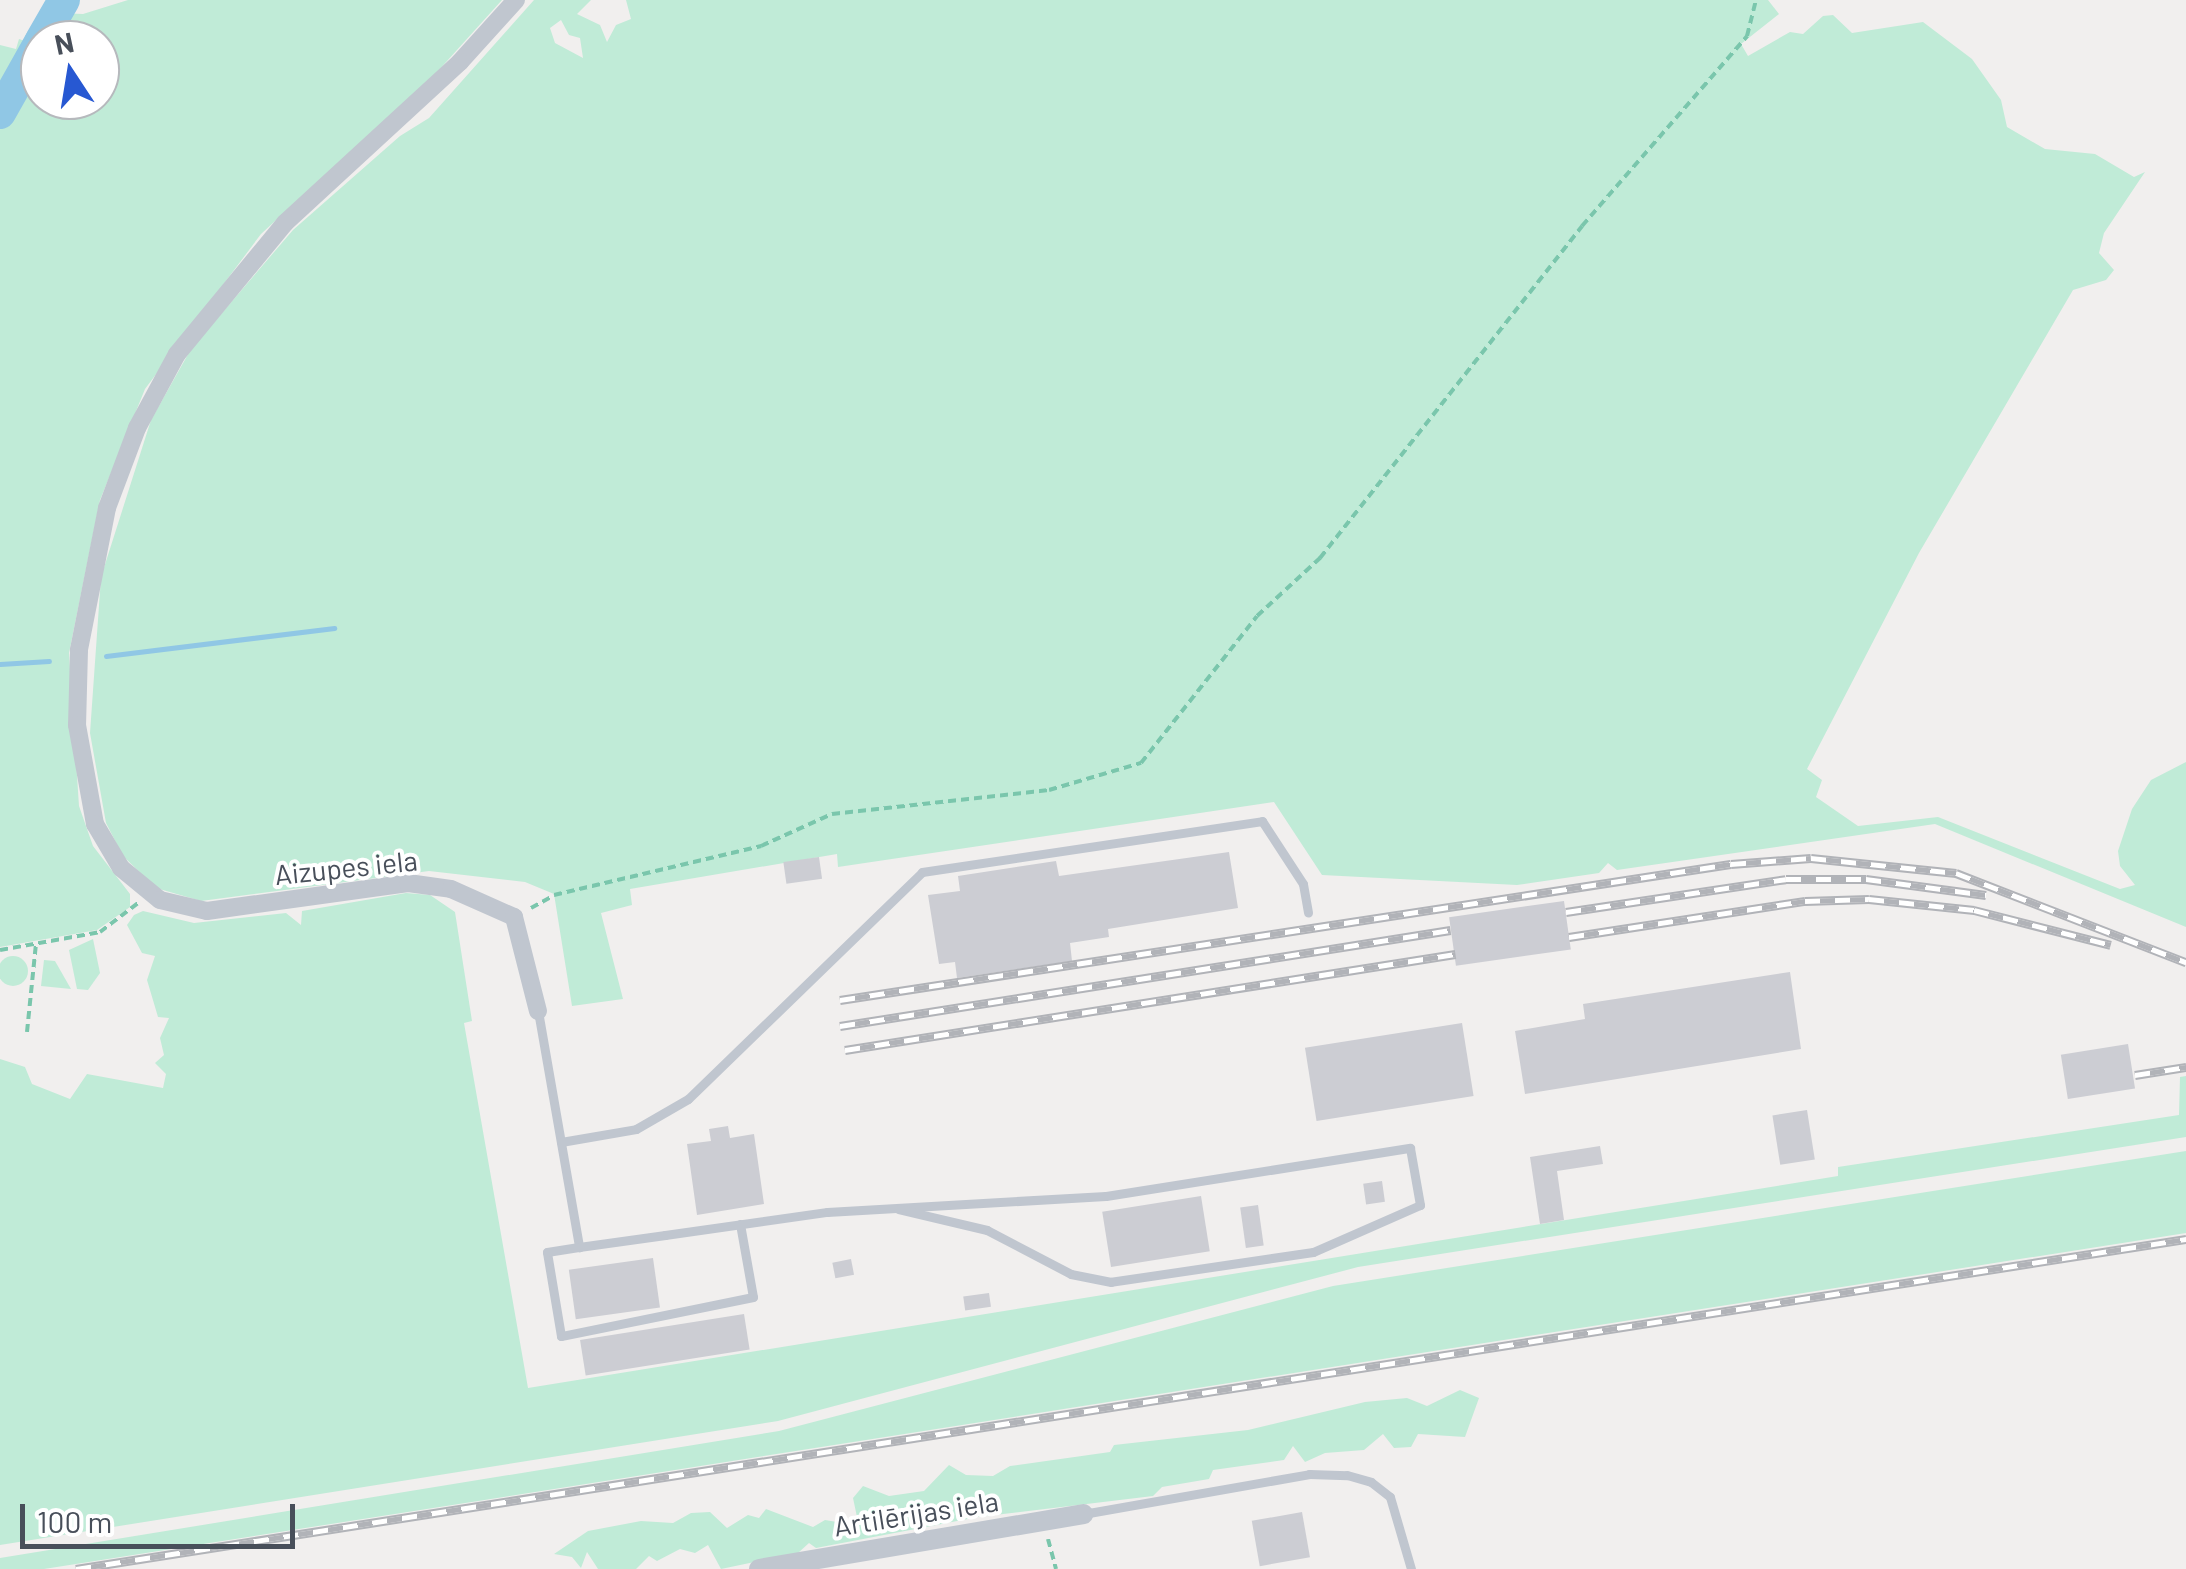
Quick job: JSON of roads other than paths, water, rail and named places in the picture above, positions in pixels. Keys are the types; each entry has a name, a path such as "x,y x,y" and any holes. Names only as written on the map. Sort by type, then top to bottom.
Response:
{"street":[{"name":"Aizupes iela","path":"516,0 460,62 286,223 226,290 177,354 131,442 96,549 79,650 78,725 95,824 121,868 146,891 173,905 207,911 421,884 466,894 514,918 538,1012"},
{"name":"Artilērijas iela","path":"758,1569 1083,1514"}],"lane":[{"path":"560,1142 636,1129 688,1098 922,872 1262,821 1303,884 1308,913"},
{"path":"538,1012 579,1247"},
{"path":"740,1224 752,1297 561,1336 548,1252 579,1247 740,1224 898,1209 1106,1196 1410,1148 1420,1205 1314,1252 1112,1282 1071,1274 988,1230 898,1209"},
{"path":"1083,1514 1309,1474 1347,1475 1390,1497 1411,1569"}],"waterway":[{"path":"52,20 64,0"},
{"path":"0,113 20,78"},
{"path":"106,656 334,628"},
{"path":"0,664 49,661"}],"railway":[{"path":"840,1000 1731,864 1811,858 1956,873 2186,962"},
{"path":"1566,912 1786,879 1866,879 1986,895"},
{"path":"1569,937 1805,901 1869,899 1974,910 2111,945"},
{"path":"840,1026 1451,930"},
{"path":"845,1050 1455,954"},
{"path":"2135,1075 2186,1067"},
{"path":"76,1569 2186,1239"}]}
